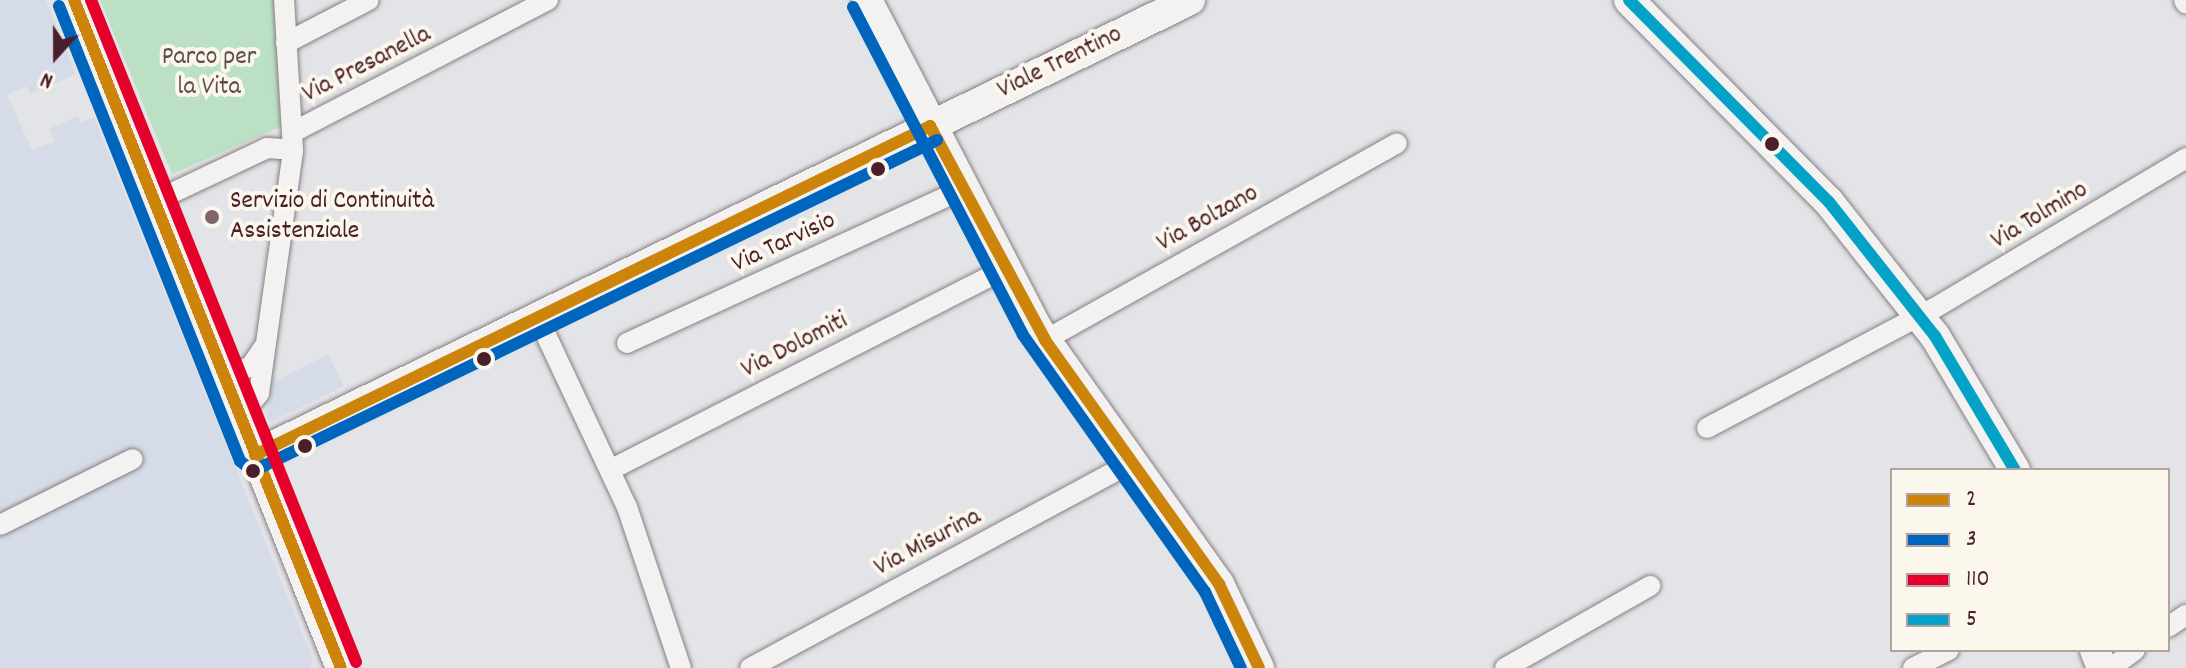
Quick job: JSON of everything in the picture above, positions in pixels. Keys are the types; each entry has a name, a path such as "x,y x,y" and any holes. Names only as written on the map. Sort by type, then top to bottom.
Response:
{"street":[{"path":"74,0 341,668"},
{"path":"240,416 259,393 294,140 284,0"},
{"path":"286,43 369,0"},
{"name":"Via Presanella","path":"157,209 172,193 267,148 294,140 548,0"},
{"path":"867,0 1004,269 1045,340 1224,592 1259,668"},
{"name":"Viale Trentino","path":"255,455 1190,0"},
{"path":"1629,0 1829,202 1920,315 1980,404 2014,468"},
{"name":"Via Bolzano","path":"1045,340 1397,143"},
{"name":"Via Tolmino","path":"1707,428 1920,315 2186,158"},
{"name":"Via Tarvisio","path":"627,343 963,189"},
{"name":"Via Dolomiti","path":"610,470 1004,269"},
{"path":"538,318 610,470 681,668"},
{"path":"225,378 251,366 264,347"},
{"path":"0,525 133,459"},
{"name":"Via Misurina","path":"750,668 1131,463"},
{"path":"1505,668 1650,586"},
{"path":"1913,668 1945,652"},
{"path":"2111,668 2132,652"}],"shaded area":[{"path":"0,0 46,0 76,74 31,94 26,86 7,95 32,150 55,142 49,129 78,116 81,123 94,117 313,660 310,668 0,668"},
{"path":"328,354 344,386 271,422 266,418 272,383"}],"green space":[{"name":"Parco per la Vita","path":"100,0 279,0 285,125 172,174"}],"transit line":[{"name":"2","path":"74,0 341,668"},
{"name":"110","path":"91,0 356,662"},
{"name":"5","path":"1629,0 1829,202 1935,336 2014,468"},
{"name":"3","path":"59,6 240,461 253,471 937,140"},
{"name":"3","path":"853,7 1023,335 1205,592 1241,668"},
{"name":"2","path":"255,455 930,126 1045,340 1219,584 1259,668"}],"place":[{"name":"Servizio di Continuità Assistenziale","path":"212,217"}]}
